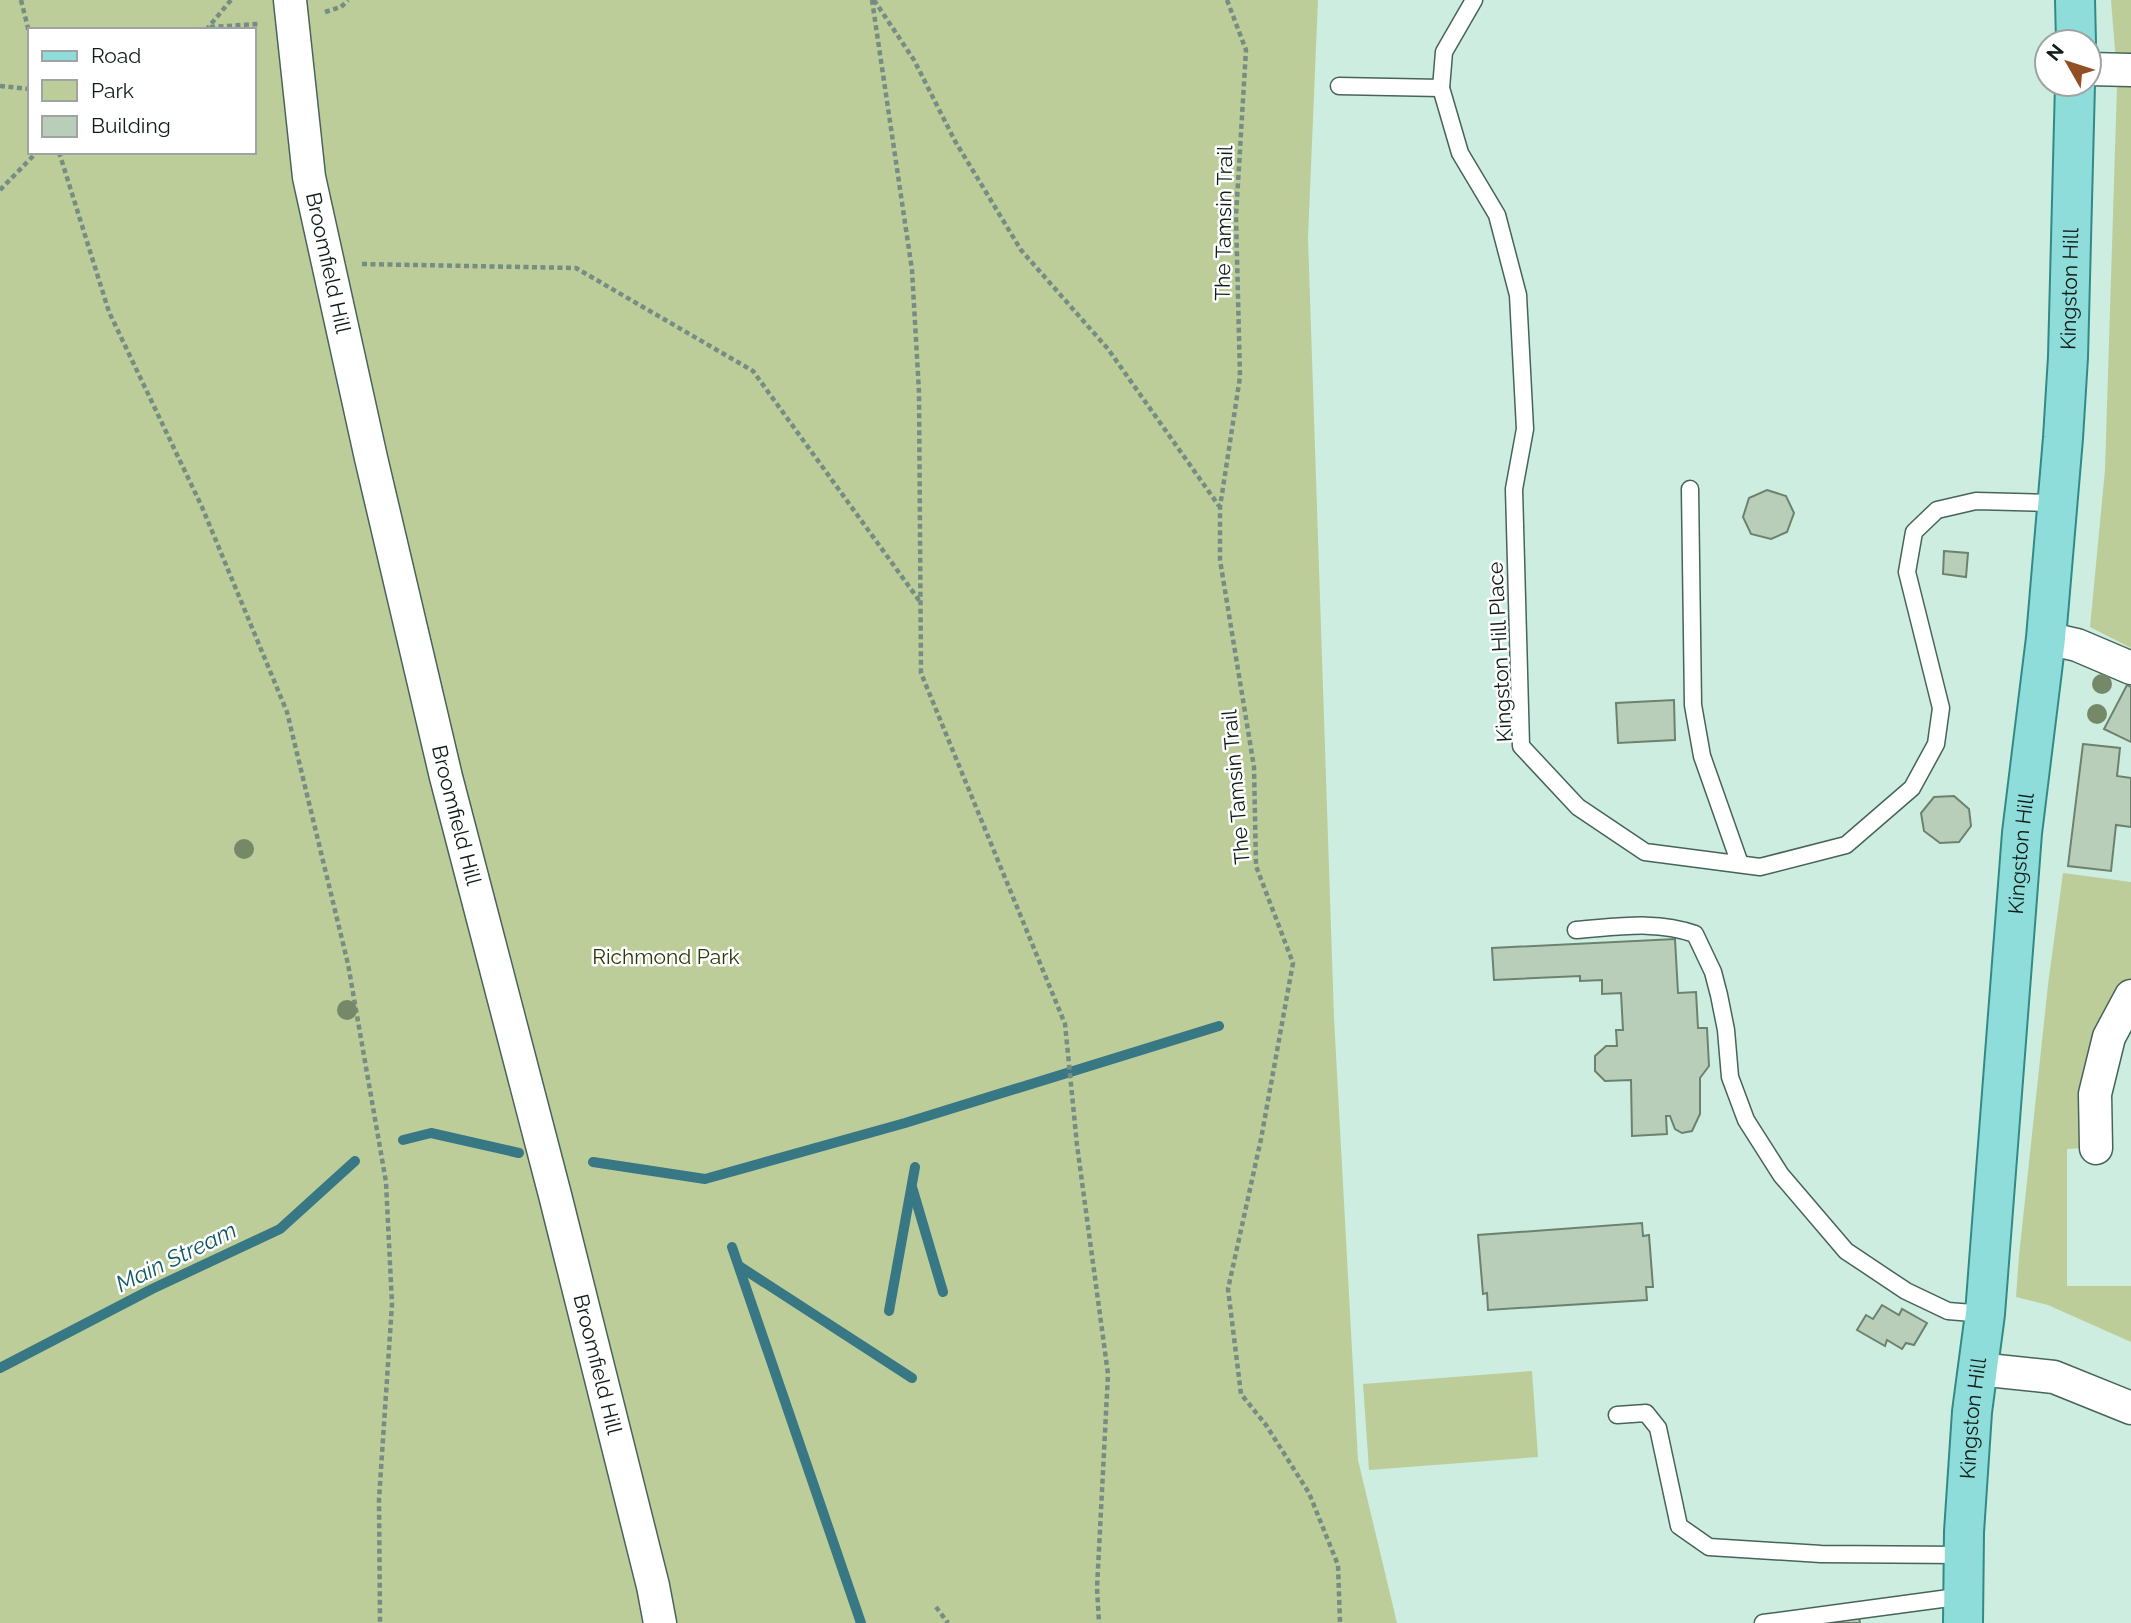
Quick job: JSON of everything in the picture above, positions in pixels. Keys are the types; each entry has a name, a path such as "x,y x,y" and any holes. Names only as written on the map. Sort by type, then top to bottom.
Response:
{"main road":[{"path":"2075,0 2076,28"},
{"name":"Kingston Hill","path":"1964,1609 1964,1555 1972,1412 1985,1314 2022,834 2046,638 2068,357 2076,98"}],"street":[{"name":"Broomfield Hill","path":"290,0 309,177 328,264 446,777 562,1222 660,1623"},
{"path":"2103,69 2131,70"},
{"path":"2046,638 2077,645 2131,668"},
{"path":"2096,1148 2095,1094 2109,1037 2131,996"},
{"path":"1978,1369 2054,1377 2131,1408"}],"lane":[{"name":"Kingston Hill Place","path":"1474,0 1444,52 1441,88 1460,153 1497,215 1518,295 1525,429 1514,489 1521,746 1578,807 1645,852 1760,867 1846,845 1912,788 1936,744 1941,708 1907,572 1914,532 1937,510 1976,501 2057,503"},
{"path":"1339,86 1441,88"},
{"path":"1690,489 1693,705 1702,756 1740,864"},
{"path":"1576,930 1645,924 1674,927 1695,934 1713,972 1719,995 1726,1030 1730,1077 1746,1120 1781,1175 1846,1251 1906,1291 1948,1311 1985,1314"},
{"path":"1617,1415 1646,1413 1658,1428 1679,1526 1709,1547 1821,1554 1964,1555"},
{"path":"1763,1623 1964,1609"}],"path":[{"path":"21,0 28,28"},
{"path":"208,28 232,0"},
{"path":"873,0 914,60 955,141 1021,250 1108,349 1220,507"},
{"path":"873,0 912,270 919,392 921,673 1065,1024 1077,1145 1108,1374 1097,1588 1099,1623"},
{"name":"The Tamsin Trail","path":"1227,0 1246,50 1236,216 1240,377 1220,507 1220,560 1254,767 1256,866 1293,963 1261,1139 1228,1289 1241,1394 1266,1425 1309,1493 1338,1565 1340,1623"},
{"path":"0,86 28,89"},
{"path":"0,190 35,154"},
{"path":"60,154 109,312 202,507 287,712 348,964 387,1196 392,1304 379,1499 380,1623"},
{"path":"328,264 576,268 753,371 922,604"},
{"path":"936,1607 948,1623"}],"green space":[{"name":"Richmond Park","path":"0,0 1318,0 1308,238 1334,1018 1358,1460 1397,1623 0,1623"},
{"path":"2111,0 2131,0 2131,61 2116,62"},
{"path":"2131,85 2131,648 2090,627 2105,470 2117,86"},
{"path":"2063,873 2131,882 2131,978 2126,983 2084,1148 2067,1149 2067,1286 2131,1286 2131,1342 2048,1305 2016,1297 2048,985"},
{"path":"1532,1371 1538,1457 1369,1470 1363,1384"}],"building":[{"path":"1767,490 1786,496 1794,513 1787,532 1771,539 1751,534 1743,517 1749,498"},
{"path":"1944,551 1968,553 1966,577 1943,574"},
{"path":"2127,685 2131,687 2131,742 2104,729"},
{"path":"1674,700 1675,740 1618,743 1616,703"},
{"path":"2083,744 2120,748 2117,776 2131,778 2131,827 2116,825 2111,871 2068,866"},
{"path":"1954,796 1969,809 1971,826 1959,842 1940,843 1924,831 1921,813 1934,797"},
{"path":"1675,939 1678,993 1696,992 1698,1028 1707,1028 1709,1066 1700,1078 1700,1114 1692,1131 1682,1133 1675,1129 1670,1116 1666,1116 1667,1134 1632,1136 1631,1080 1605,1081 1595,1071 1595,1056 1606,1046 1617,1046 1616,1030 1623,1030 1621,993 1602,994 1602,980 1580,981 1580,976 1494,980 1492,948"},
{"path":"1642,1223 1643,1236 1649,1235 1653,1287 1646,1287 1647,1300 1488,1310 1487,1293 1483,1294 1478,1235"},
{"path":"1882,1305 1899,1315 1902,1309 1927,1323 1914,1345 1906,1343 1902,1349 1887,1340 1885,1346 1857,1330 1866,1315 1873,1319"},
{"path":"1859,1617 1860,1623 1830,1623"}],"waterway":[{"path":"593,1162 705,1179 905,1123 1219,1026"},
{"path":"403,1140 431,1133 519,1153"},
{"name":"Main Stream","path":"0,1368 152,1289 280,1229 355,1161"},
{"path":"889,1311 915,1167"},
{"path":"912,1187 943,1292"},
{"path":"732,1247 861,1623"},
{"path":"739,1266 912,1378"}]}
